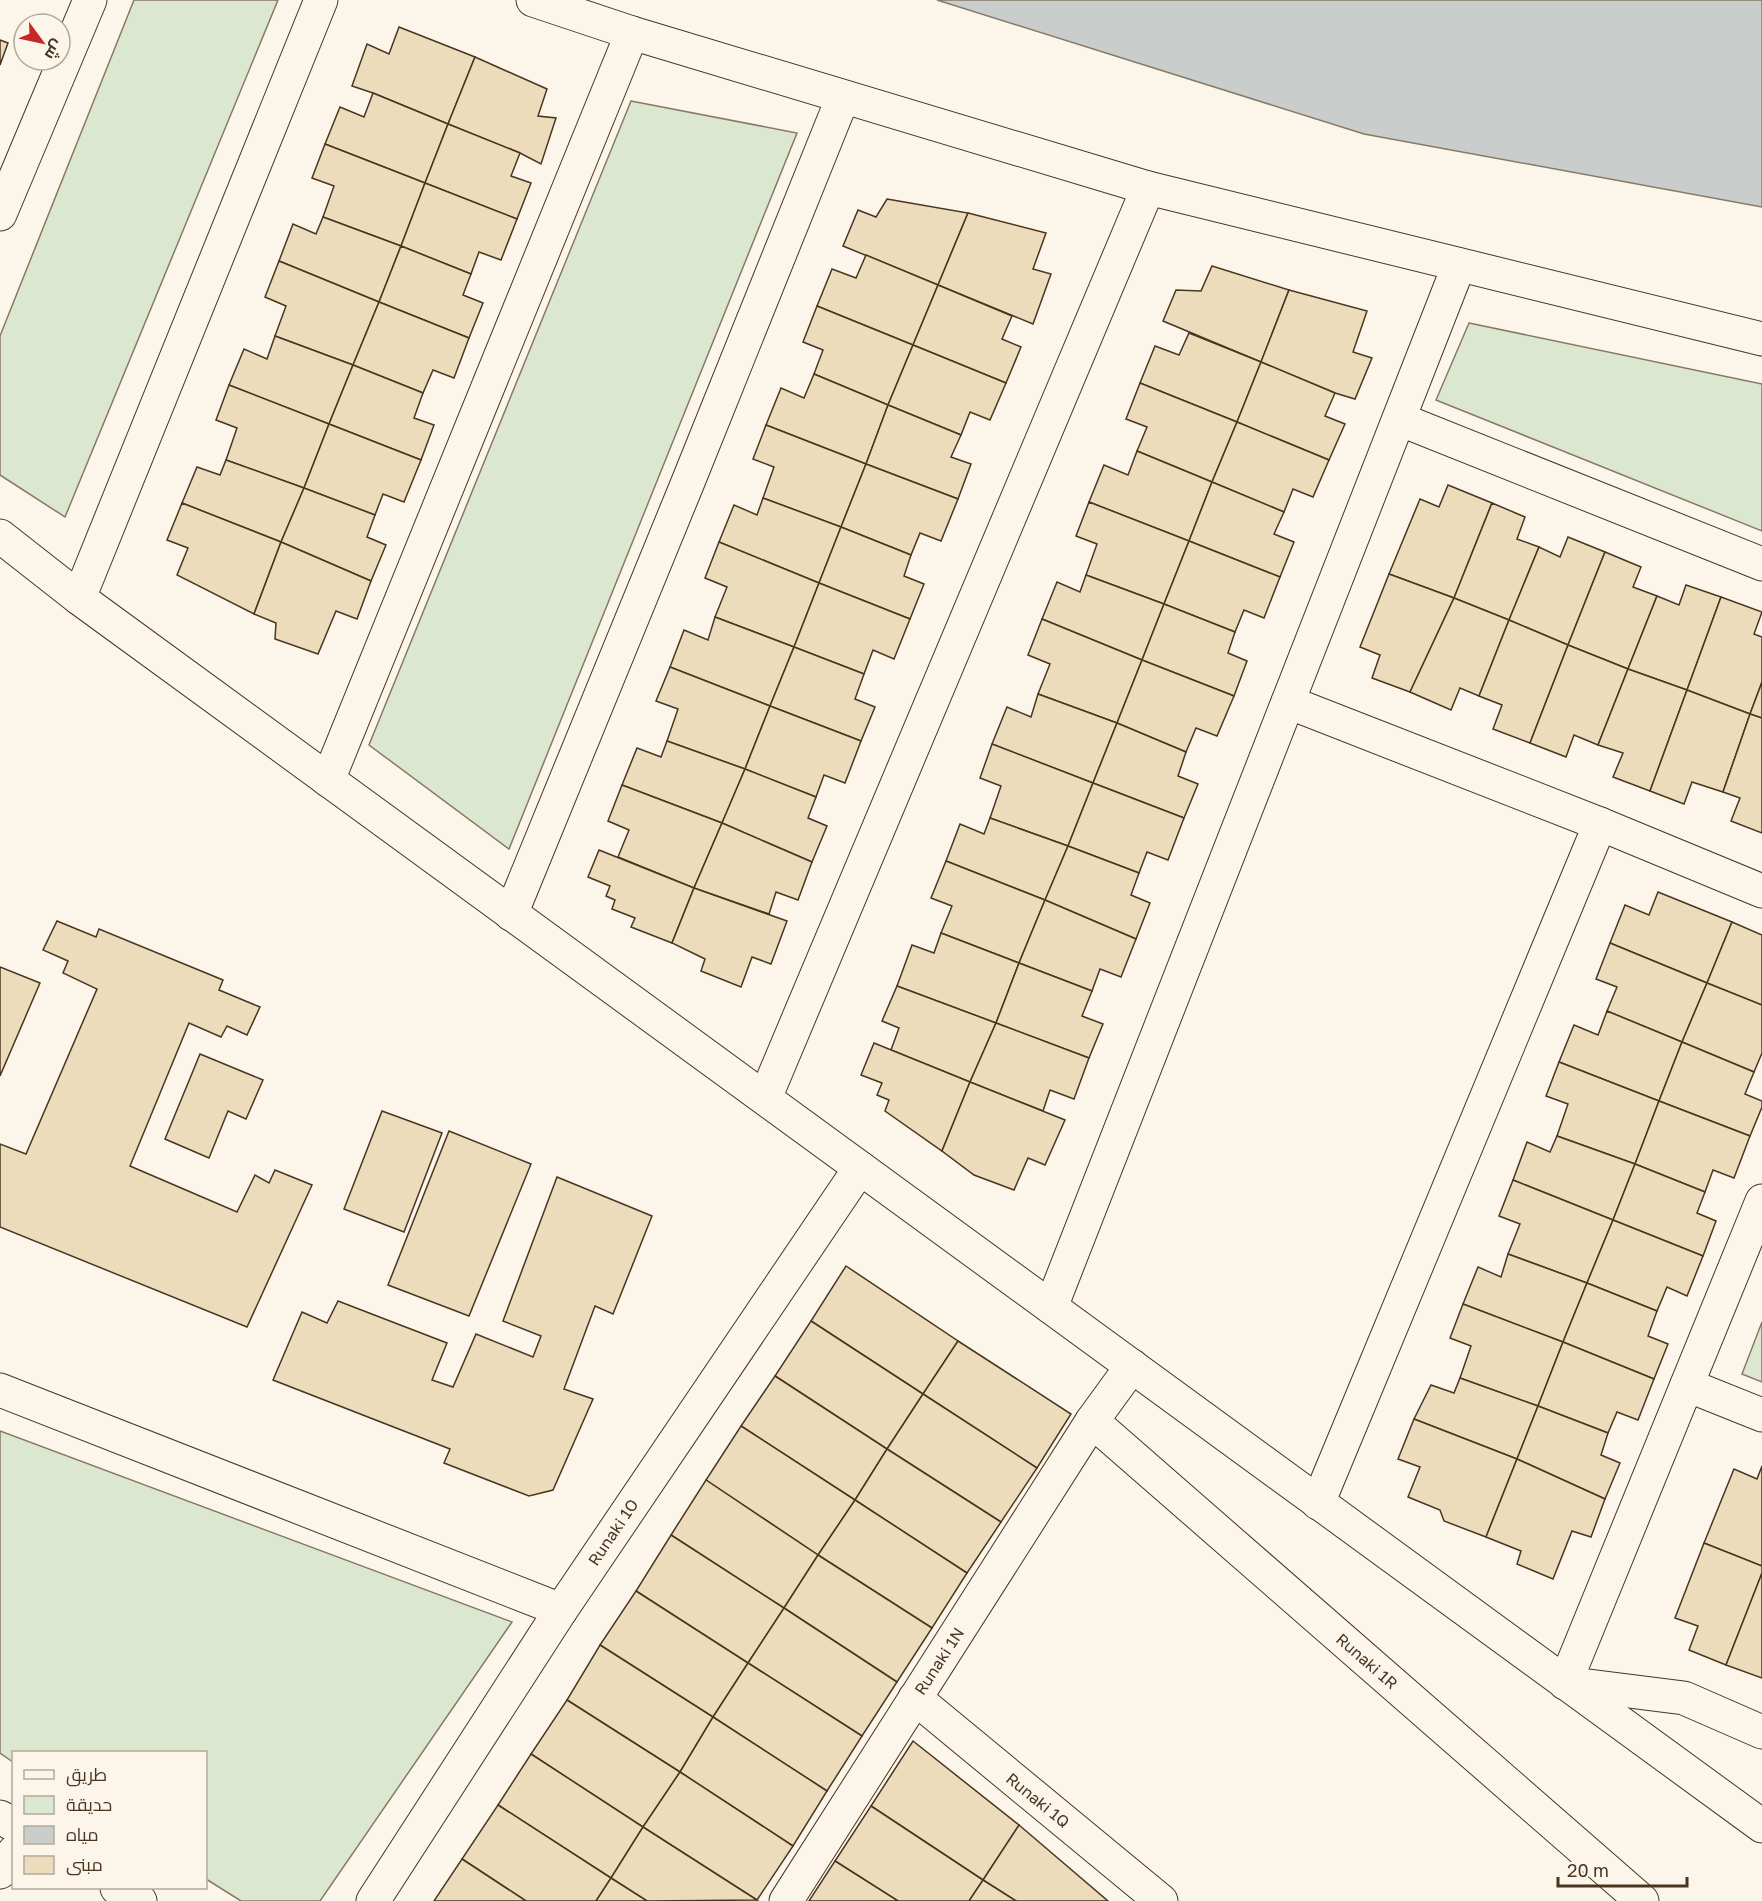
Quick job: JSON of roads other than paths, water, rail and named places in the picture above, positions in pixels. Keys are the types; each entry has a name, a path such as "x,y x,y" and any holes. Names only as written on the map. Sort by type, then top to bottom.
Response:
{"street":[{"path":"0,214 90,0"},
{"path":"79,598 321,0"},
{"path":"533,0 632,33 1149,188 1762,339"},
{"path":"328,780 632,33"},
{"path":"511,914 684,493 843,96"},
{"path":"765,1098 1149,188"},
{"path":"1051,1307 1459,265"},
{"path":"1399,419 1762,564"},
{"path":"0,536 79,598 1762,1826"},
{"path":"1288,702 1600,824 1762,891"},
{"path":"1318,1503 1600,824"},
{"name":"Runaki 1O","path":"373,1901 561,1610 860,1168"},
{"path":"1565,1683 1759,1216"},
{"name":"Runaki 1N","path":"786,1901 1092,1421 1132,1366"},
{"path":"1687,1385 1762,1415"},
{"path":"0,1390 561,1610"},
{"name":"Runaki 1R","path":"1092,1421 1642,1901"},
{"path":"1565,1683 1684,1698 1762,1732"},
{"name":"Runaki 1Q","path":"915,1698 1161,1901"},
{"path":"0,1872 12,1855"},
{"path":"120,1889 140,1901"}],"water":[{"path":"937,0 1762,0 1762,207 1364,134"}]}
